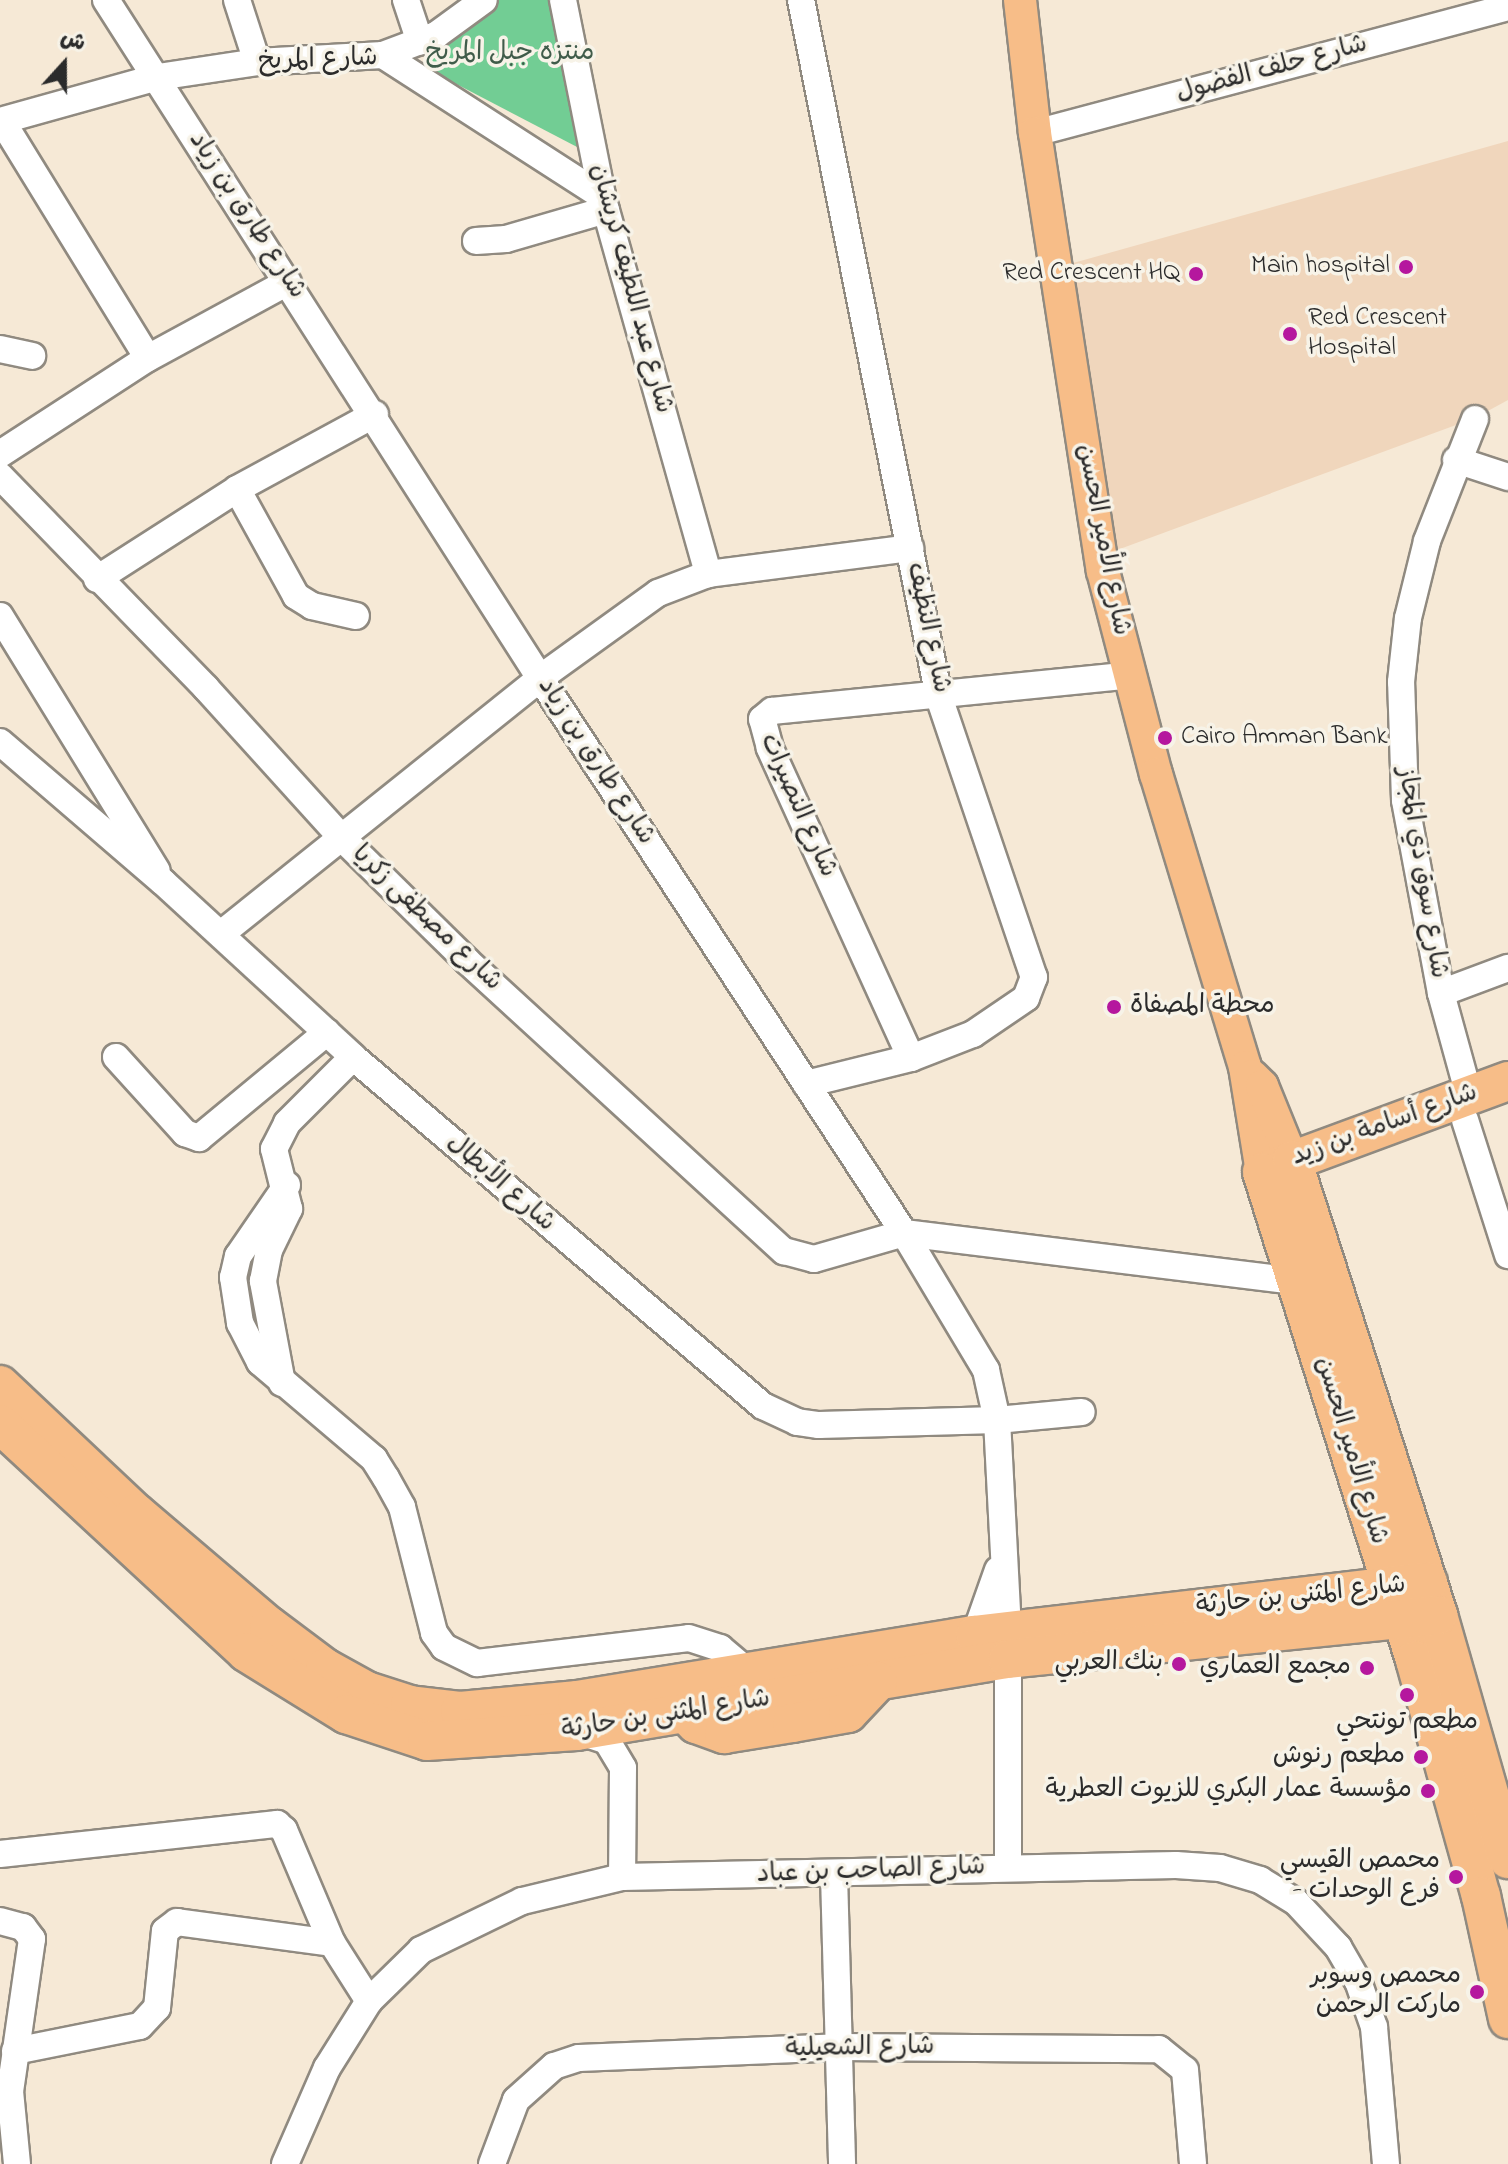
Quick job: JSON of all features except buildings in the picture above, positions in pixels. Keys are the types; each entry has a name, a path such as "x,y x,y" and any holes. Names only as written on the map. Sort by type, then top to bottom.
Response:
{"highway":[{"name":"شارع أسامة بن زيد","path":"1295,1184 1467,1107 1508,1081"},
{"name":"شارع أسامة بن زيد","path":"1467,1107 1508,1106"},
{"name":"شارع الأمير الحسن","path":"1295,1184 1297,1281 1376,1534 1415,1601 1415,1660 1495,1892 1508,2019"},
{"name":"شارع الأمير الحسن","path":"1295,1184 1415,1601 1507,1852"},
{"name":"شارع المثنى بن حارثة","path":"0,1385 136,1513 308,1693 390,1733 462,1743 577,1731 878,1681 997,1641"},
{"name":"شارع المثنى بن حارثة","path":"0,1424 257,1639 367,1691 410,1705 460,1711 577,1700 746,1670 997,1641 1415,1601"},
{"path":"1376,1534 1352,1608 1415,1660"}],"main road":[{"name":"شارع الأمير الحسن","path":"1020,0 1035,133 1103,571 1130,675 1245,1067 1262,1086 1295,1184"}],"street":[{"name":"شارع طارق بن زياد","path":"106,0 375,414 540,678 904,1233 986,1370 997,1420 1002,1551 997,1641 1008,1867"},
{"path":"237,0 257,62"},
{"path":"406,0 420,42"},
{"path":"383,55 420,42 484,0"},
{"name":"شارع عبد اللطيف كريشان","path":"563,0 604,203 708,574"},
{"name":"شارع النظيف","path":"795,5 845,205 939,697 1034,977 1026,998 1012,1011 973,1034 911,1058 806,1084"},
{"name":"شارع حلف الفضول","path":"1035,133 1508,7"},
{"name":"شارع المريخ","path":"1,121 158,77 257,62 383,55 604,203"},
{"path":"1,121 148,358"},
{"path":"476,241 506,239 604,203"},
{"path":"0,454 148,358 288,282"},
{"path":"0,349 32,356"},
{"path":"97,579 237,489 375,414"},
{"name":"شارع سوق ذي المجاز","path":"1475,419 1456,460 1427,541 1408,618 1401,682 1405,800 1441,993 1467,1107 1508,1255"},
{"path":"1456,460 1508,477"},
{"name":"شارع مصطفى زكريا","path":"0,476 206,688 342,838 764,1237 784,1251 814,1259 904,1233"},
{"path":"237,489 296,596 312,606 356,616"},
{"path":"221,934 540,678 658,593 708,574 910,548"},
{"path":"0,616 141,838 163,882"},
{"name":"شارع النصيرات","path":"911,1058 761,723 772,711 939,697 1130,675"},
{"name":"شارع الأبطال","path":"0,742 163,882 353,1057 779,1416 819,1425 997,1420 1082,1412"},
{"path":"1441,993 1508,968"},
{"path":"116,1057 185,1133 199,1138 327,1032"},
{"path":"353,1057 278,1135 276,1163 287,1185 246,1241 233,1277 240,1323 260,1362 374,1459 402,1507 434,1633 457,1656 477,1663 559,1657 689,1638 720,1648 746,1670"},
{"path":"904,1233 1297,1281"},
{"path":"577,1731 607,1741 623,1768 622,1877"},
{"path":"0,1854 277,1824 284,1830 332,1943 369,2001"},
{"name":"شارع الصاحب بن عباد","path":"285,2164 327,2068 369,2001 403,1963 441,1939 522,1901 622,1877 834,1875 1008,1867 1220,1868 1260,1880 1296,1902 1338,1947 1366,2000 1379,2054 1386,2164"},
{"path":"834,1875 842,2164"},
{"path":"0,1921 23,1927 32,1939 10,2108 17,2164"},
{"path":"15,2051 140,2026 157,2008 165,1931 177,1922 332,1943"},
{"name":"شارع الشعيلية","path":"492,2164 516,2100 554,2066 579,2058 838,2047 1159,2049 1185,2070 1193,2164"}],"shaded area":[{"name":"Red Crescent Hospital","path":"1508,141 1508,400 1475,418 1109,553 1059,267"}],"green space":[{"name":"منتزه جبل المريخ","path":"493,0 550,0 579,148 439,75 430,60 449,36"}],"place":[{"name":"Main hospital","path":"1406,267"},
{"name":"Red Crescent HQ","path":"1196,274"},
{"name":"Red Crescent Hospital","path":"1290,334"},
{"name":"Cairo Amman Bank","path":"1165,738"},
{"name":"محطة المصفاة","path":"1114,1007"},
{"name":"بنك العربي","path":"1179,1664"},
{"name":"مجمع العماري","path":"1367,1668"},
{"name":"مطعم تونتحي","path":"1407,1695"},
{"name":"مطعم رنوش","path":"1421,1757"},
{"name":"مؤسسة عمار البكري للزيوت العطرية","path":"1428,1791"},
{"name":"محمص القيسي - فرع الوحدات","path":"1456,1877"},
{"name":"محمص وسوبر ماركت الرحمن","path":"1477,1992"}]}
